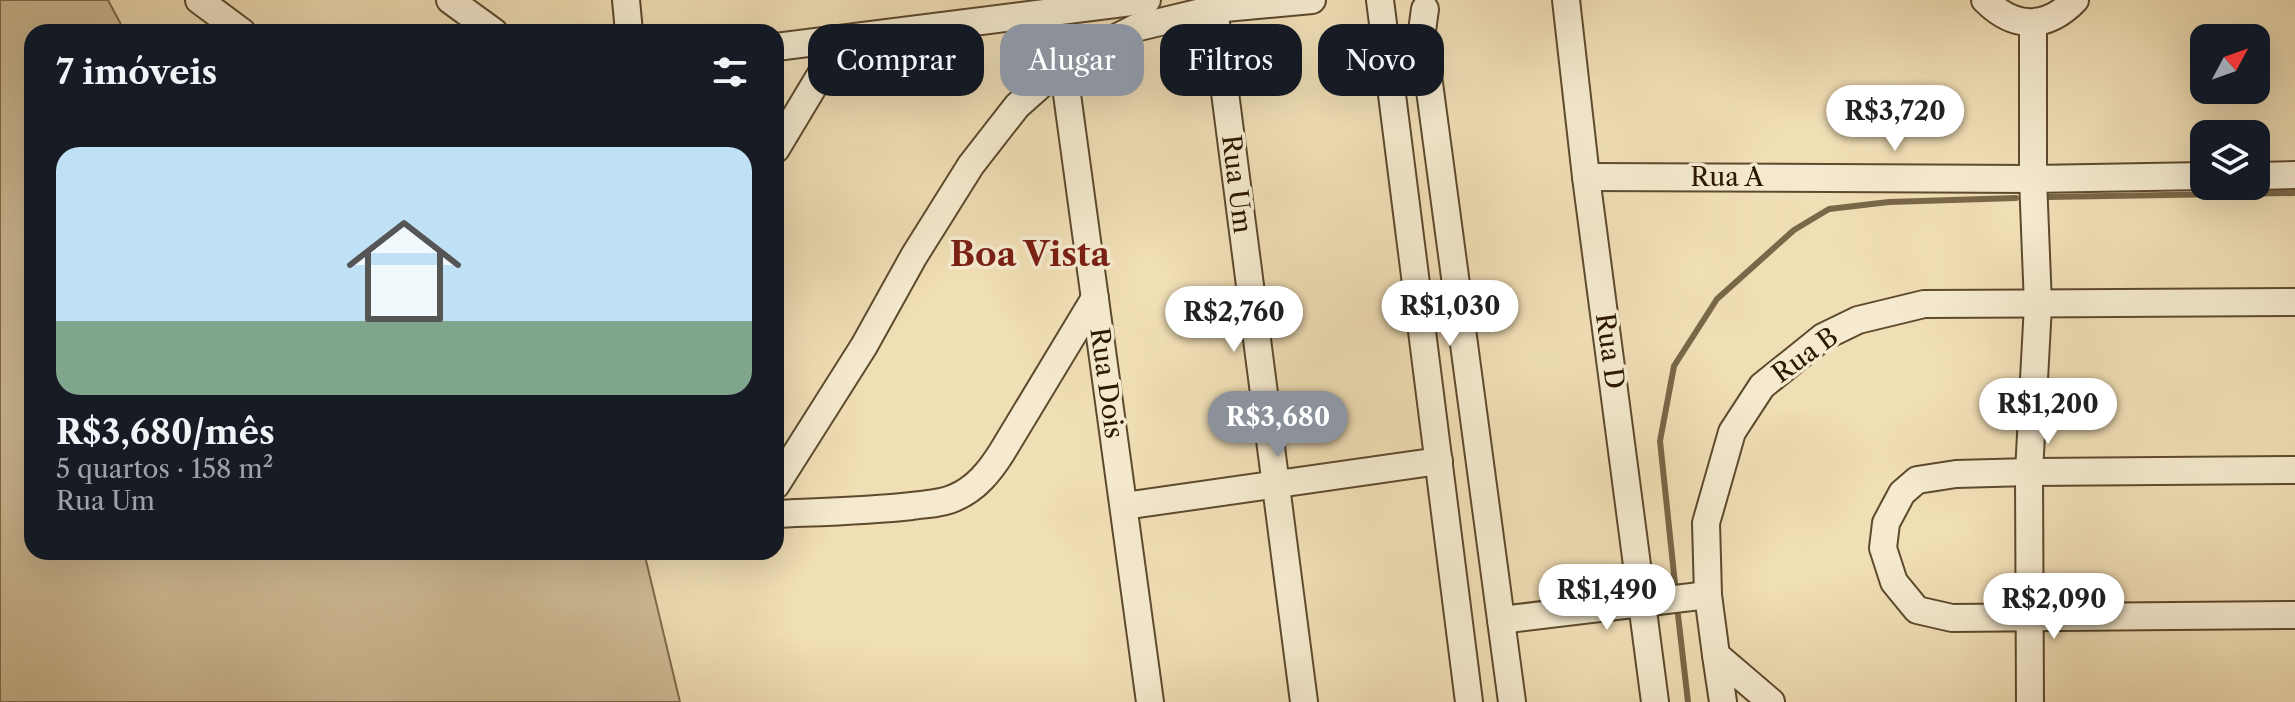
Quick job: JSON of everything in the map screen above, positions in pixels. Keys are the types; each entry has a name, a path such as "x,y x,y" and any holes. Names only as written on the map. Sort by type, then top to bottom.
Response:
{"street":[{"path":"199,0 231,16"},
{"path":"450,0 483,24"},
{"path":"626,0 628,24"},
{"path":"959,24 1147,0"},
{"path":"1144,25 1213,5 1312,0"},
{"name":"Rua D","path":"1566,0 1586,177 1655,702"},
{"path":"1985,0 1997,12 2014,21 2033,23 2050,19 2075,0"},
{"path":"1381,7 1404,17 1433,3"},
{"path":"1433,3 1422,31 1512,702"},
{"name":"Rua Um","path":"1213,5 1304,702"},
{"path":"1381,7 1469,702"},
{"path":"2030,702 2029,472 2038,305 2033,179 2033,23"},
{"path":"784,46 808,43"},
{"path":"784,136 808,96"},
{"path":"784,472 864,346 914,256 971,165 1028,96"},
{"name":"Rua Dois","path":"1067,96 1150,702"},
{"path":"2270,176 2295,175"},
{"name":"Rua A","path":"1586,177 2033,179 2190,176"},
{"path":"784,514 883,509 954,499 987,474 1095,298"},
{"name":"Rua B","path":"1723,702 1708,595 1706,523 1732,432 1762,386 1823,337 1858,320 1924,304 2295,302"},
{"path":"1124,506 1439,461"},
{"path":"2295,470 2029,472 1956,474 1917,480 1902,493 1886,523 1883,548 1894,582 1917,610 1952,618 2295,615"},
{"path":"1501,620 1708,595"},
{"path":"1716,655 1771,702"}],"shaded area":[{"path":"0,0 108,0 121,24 24,24 24,560 646,560 680,702 0,702"}],"waterway":[{"path":"2047,197 2295,193"},
{"path":"1675,584 1660,441 1674,366 1717,299 1794,230 1829,209 1889,202 2016,198"},
{"path":"1678,615 1688,702"}],"district":[{"name":"Boa Vista","path":"1030,254"}]}
